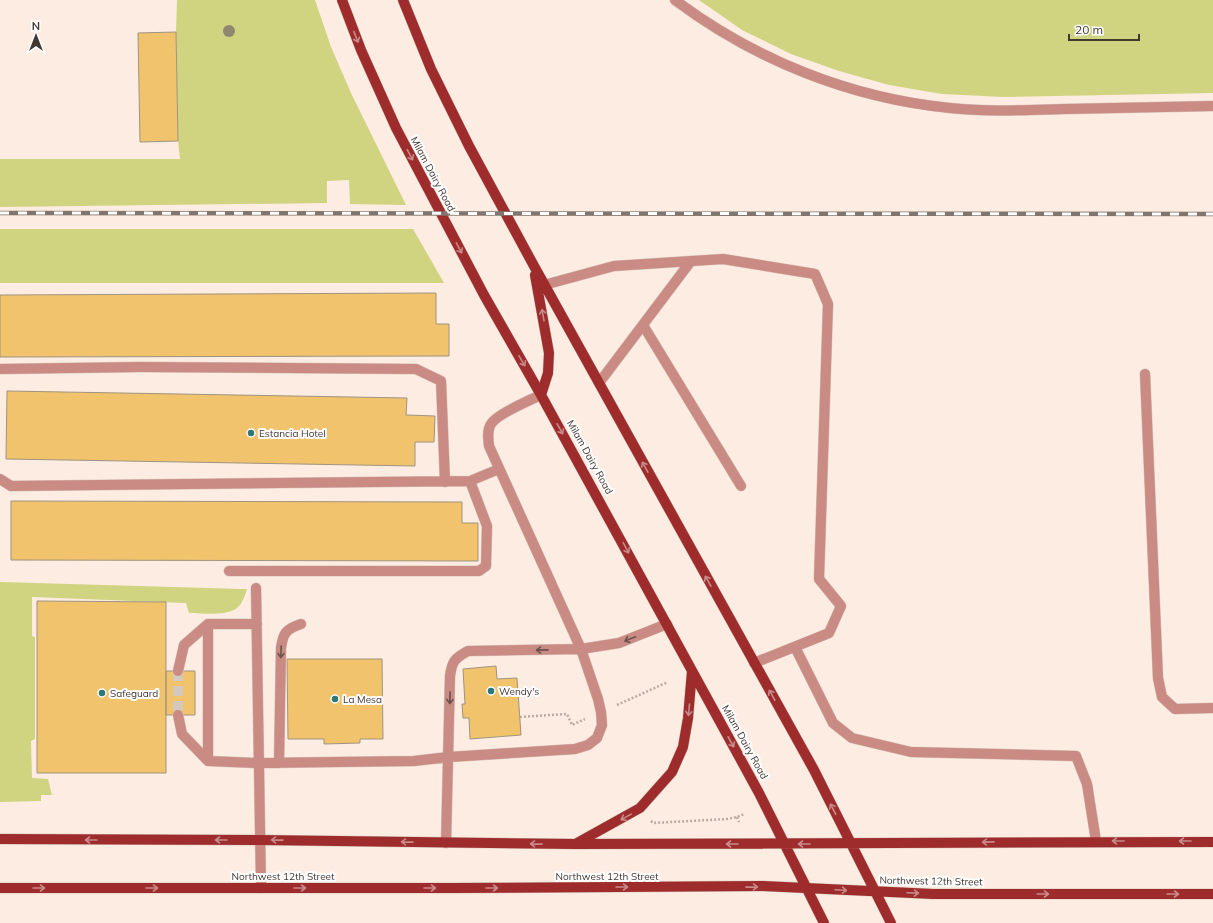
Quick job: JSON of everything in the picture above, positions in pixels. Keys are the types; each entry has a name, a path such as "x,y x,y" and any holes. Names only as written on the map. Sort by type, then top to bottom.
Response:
{"main road":[{"name":"Milam Dairy Road","path":"342,0 361,50 396,128 484,295 541,395 759,792 824,923"},
{"path":"403,0 431,69 450,108 544,285 814,770 874,892 891,923"},
{"path":"534,266 549,353 548,373 541,395"},
{"path":"575,844 640,808 672,772 683,748 688,718 692,671"},
{"path":"0,839 260,840 575,844 851,844 1096,841 1213,842"},
{"name":"Northwest 12th Street","path":"0,888 763,886 933,894 1213,894"}],"lane":[{"path":"675,0 725,34 774,59 817,78 887,98 950,108 993,111 1213,106"},
{"path":"544,285 614,266 722,259 815,274 828,304 819,579 841,606 829,633 754,663"},
{"path":"599,384 691,261"},
{"path":"643,325 741,486"},
{"path":"0,369 140,367 416,370 441,381 445,482"},
{"path":"1144,374 1158,678 1162,697 1175,709 1213,708"},
{"path":"178,715 182,734 208,761 280,763 414,761 449,757 575,749 588,745 597,738 602,725 601,712 581,649 488,446 488,434 492,423 503,414 541,395"},
{"path":"0,479 11,486 445,482 470,481 499,469"},
{"path":"229,571 479,571 486,566 487,526 470,481"},
{"path":"256,588 261,888"},
{"path":"178,671 184,645 208,624 257,624"},
{"path":"208,624 208,761"},
{"path":"280,763 280,648 285,633 290,627 300,624"},
{"path":"446,843 450,676 451,665 457,657 468,651 581,649 618,644 667,624"},
{"path":"795,647 832,723 852,738 910,752 1076,756 1087,784 1096,841"}],"path":[{"path":"617,705 668,682"},
{"path":"520,717 566,714 572,725 590,717"},
{"path":"648,817 653,823 737,817 744,814"},
{"path":"737,817 739,822"}],"green space":[{"path":"177,0 315,0 331,47 351,93 406,205 350,204 349,180 327,181 327,203 0,207 0,159 180,159 178,141 176,32"},
{"path":"699,0 1213,0 1213,93 1004,97 942,94 889,85 839,71 791,54 742,30"},
{"path":"0,229 413,229 444,283 0,283"},
{"path":"0,582 247,589 242,601 236,609 218,614 189,613 186,603 32,597 32,636 35,637 35,739 31,741 32,778 48,779 52,795 41,795 41,801 0,802"}],"building":[{"path":"176,32 178,141 140,142 138,33"},
{"path":"436,293 436,324 449,324 449,356 0,357 0,295"},
{"path":"7,391 407,398 406,415 435,416 434,442 415,442 415,466 6,459"},
{"path":"11,501 462,502 462,523 478,523 478,561 11,560"},
{"name":"Safeguard","path":"37,601 166,602 166,773 37,773"},
{"name":"La Mesa","path":"287,659 382,659 383,739 360,739 360,743 324,744 324,739 288,739"},
{"name":"Wendy's","path":"496,666 497,679 517,678 521,735 470,739 469,718 463,718 462,704 465,704 463,669"},
{"path":"166,671 195,671 195,715 166,715"}],"tunnel":[{"path":"178,671 178,715"}],"railway":[{"path":"0,213 1213,214"}],"place":[{"name":"Estancia Hotel","path":"251,433"},
{"name":"Wendy's","path":"491,691"},
{"name":"Safeguard","path":"102,693"},
{"name":"La Mesa","path":"335,699"}]}
